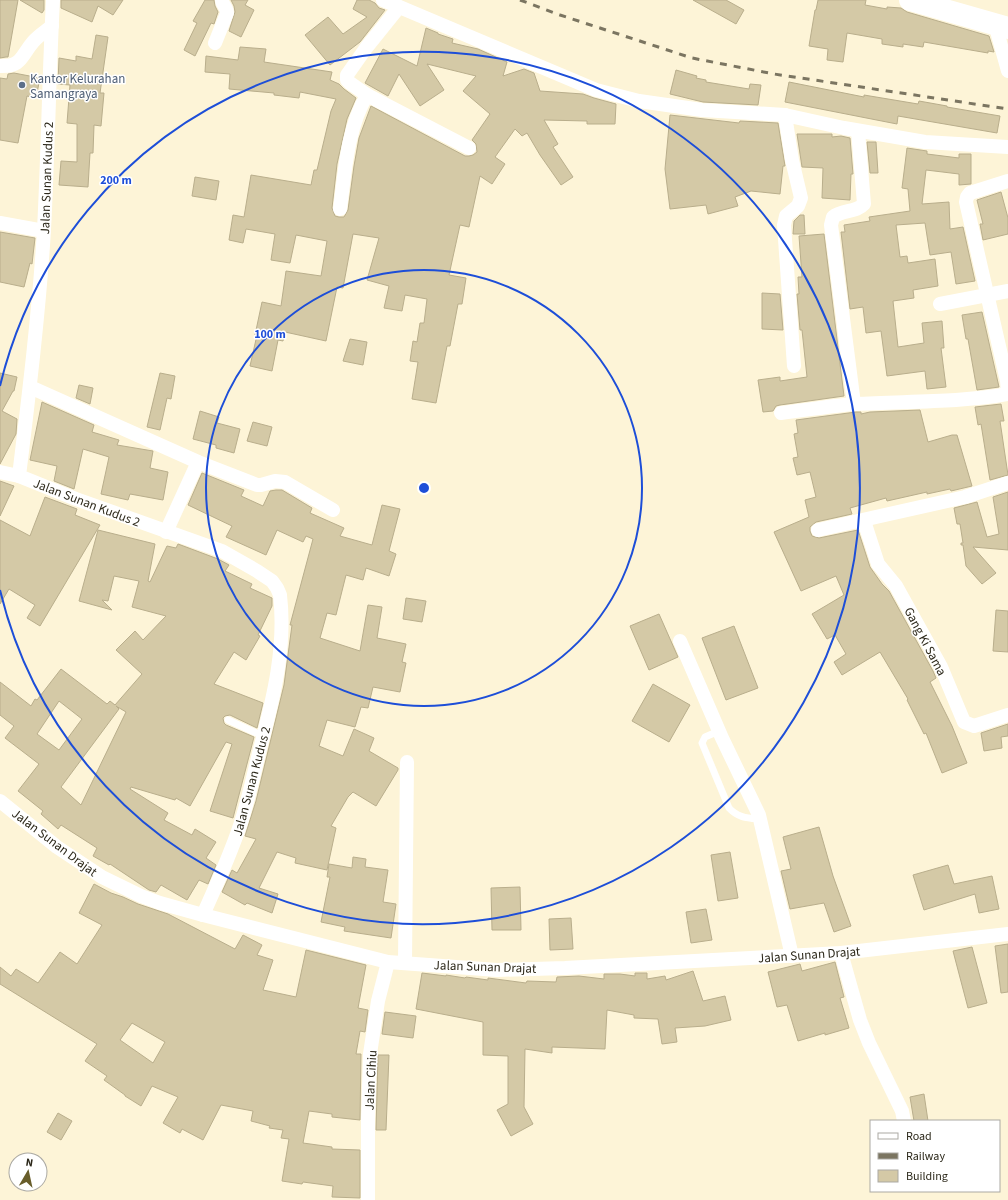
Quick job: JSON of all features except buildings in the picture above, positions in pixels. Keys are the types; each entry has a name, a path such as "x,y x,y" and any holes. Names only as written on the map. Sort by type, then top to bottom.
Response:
{"highway":[{"path":"910,0 1001,26"}],"street":[{"name":"Jalan Sunan Kudus 2","path":"54,0 44,231 30,387 19,476 166,532 222,551 272,581 277,588 281,603 281,649 276,683 263,736 243,816 230,852 203,915"},
{"path":"215,43 227,13 227,9 222,3 222,0"},
{"path":"383,0 596,90 639,101 702,110 785,115 858,131 925,142 1008,148"},
{"path":"399,7 366,48 347,75 347,80 367,95 469,148"},
{"path":"0,66 15,65 19,62 34,40 52,26"},
{"path":"1001,26 1008,71"},
{"path":"340,209 345,167 352,134 358,112 367,95"},
{"path":"785,115 792,160 801,198 798,206 786,216 784,225 794,366"},
{"path":"854,404 831,225 833,217 839,213 860,208 864,204 858,131"},
{"path":"781,413 854,404 931,401 1008,394 1007,381 988,294 966,202 970,193 1008,181"},
{"path":"0,223 44,231"},
{"path":"940,304 1008,291"},
{"path":"30,387 198,462 257,485 275,481 285,482 333,510"},
{"path":"166,532 198,462"},
{"path":"0,472 19,476"},
{"path":"818,530 864,521 965,497 1008,484"},
{"name":"Gang Ki Sama","path":"864,521 878,564 896,586 941,667 964,722 974,726 1008,715"},
{"path":"680,641 719,731 761,819 792,956"},
{"path":"405,962 407,762"},
{"name":"Jalan Sunan Drajat","path":"0,801 57,847 102,877 160,903 388,962 505,970 608,966 640,963 841,953 1008,934"},
{"path":"841,953 860,1020 869,1043 902,1111 904,1120"},
{"name":"Jalan Cihiu","path":"368,1200 370,1054 378,1001 388,962"}],"lane":[{"path":"228,720 263,736"},
{"path":"719,731 705,737 702,743 729,808 741,817 761,819"}],"railway":[{"path":"520,0 560,15 692,58 774,74 1008,109"}],"place":[{"name":"Kantor Kelurahan Samangraya","path":"22,85"}]}
